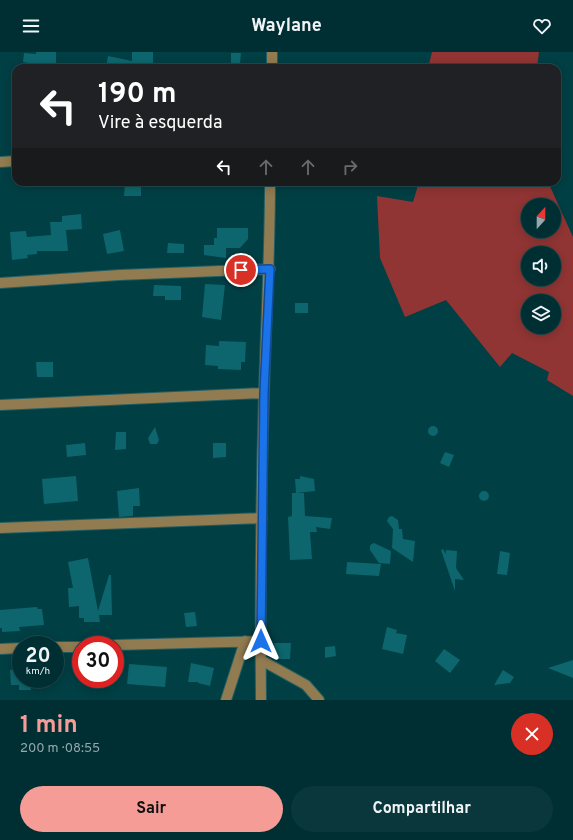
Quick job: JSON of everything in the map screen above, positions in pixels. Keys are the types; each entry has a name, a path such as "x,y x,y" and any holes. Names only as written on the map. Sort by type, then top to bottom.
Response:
{"street":[{"path":"272,52 272,64"},
{"path":"0,162 12,161"},
{"path":"261,700 264,393 270,269 270,186"},
{"path":"0,283 119,275 270,269"},
{"path":"0,405 264,393"},
{"path":"0,528 262,518"},
{"path":"124,646 261,641"},
{"path":"226,700 245,642"},
{"path":"0,649 12,648"},
{"path":"261,660 306,685 319,700"}],"shaded area":[{"path":"432,52 539,52 538,64 429,64"},
{"path":"418,186 550,186 555,198 521,198 521,238 561,238 561,211 573,237 573,396 547,380 549,372 512,353 500,367 446,300 405,317 380,258 377,196 413,202"}],"building":[{"path":"36,52 56,52 56,64 33,64 23,62 24,53 36,54"},
{"path":"132,52 153,52 153,64 107,64 108,56 132,61"},
{"path":"231,53 241,53 240,64 231,63"},
{"path":"125,186 141,186 141,196 124,196"},
{"path":"81,214 82,229 66,230 68,251 37,251 37,254 27,255 28,258 12,260 10,232 26,231 27,237 51,235 50,222 62,222 62,216"},
{"path":"217,228 248,228 248,239 240,248 226,248 226,258 204,255 204,245 214,245 214,238 217,238"},
{"path":"120,230 124,251 107,254 103,234"},
{"path":"168,243 184,244 184,253 167,253"},
{"path":"205,284 225,285 221,320 202,317"},
{"path":"154,285 181,286 181,300 165,300 165,296 153,296"},
{"path":"295,303 308,303 308,313 295,313"},
{"path":"219,341 246,342 245,362 241,362 241,370 218,369 218,366 205,365 206,345 219,346"},
{"path":"36,362 53,362 53,377 37,377"},
{"path":"431,426 435,426 437,427 437,435 431,436 428,433 428,429"},
{"path":"155,427 159,440 157,444 150,444 148,438"},
{"path":"116,432 126,432 126,449 115,450"},
{"path":"85,443 86,455 67,457 66,445"},
{"path":"213,443 226,443 226,457 213,458"},
{"path":"445,452 454,455 449,467 440,463"},
{"path":"76,476 78,501 44,504 42,479"},
{"path":"300,476 314,479 315,491 296,493 295,479 300,479"},
{"path":"139,488 140,506 133,506 133,516 119,517 117,491"},
{"path":"482,491 486,491 488,492 488,500 482,501 479,498 479,494"},
{"path":"292,493 304,493 305,516 332,518 330,529 316,527 317,532 310,532 312,559 290,560 288,517 292,516"},
{"path":"392,516 398,520 399,529 402,529 403,539 415,541 413,562 392,548 393,529 387,521 389,517"},
{"path":"374,543 391,551 390,564 379,563 370,550 370,545"},
{"path":"443,549 446,554 446,550 457,551 456,568 464,580 455,579 455,591 441,550"},
{"path":"500,551 510,553 507,575 497,574"},
{"path":"88,558 98,611 109,575 111,575 112,615 99,615 100,622 84,622 84,618 79,618 79,606 69,607 68,588 73,588 68,562"},
{"path":"347,562 381,564 379,576 346,574"},
{"path":"37,607 38,609 42,609 44,625 19,627 20,631 2,632 2,628 0,628 0,610"},
{"path":"195,612 197,626 186,627 184,613"},
{"path":"387,627 397,630 396,633 407,635 403,654 382,649"},
{"path":"274,643 291,643 290,659 274,659"},
{"path":"335,646 336,656 325,658 325,647"},
{"path":"444,649 460,660 450,673 435,661"},
{"path":"573,660 573,678 548,668"},
{"path":"191,663 214,668 210,686 198,682 188,682"},
{"path":"129,664 167,667 165,687 127,684"},
{"path":"10,670 12,670 12,685 11,685"},
{"path":"503,670 514,677 510,683 494,685"},
{"path":"19,688 31,688 31,690 19,690"}],"route":[{"path":"241,270 270,269 264,393 261,641"}]}
